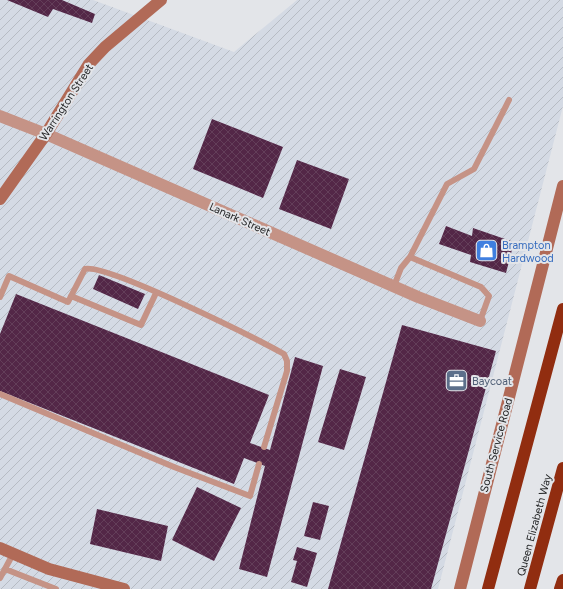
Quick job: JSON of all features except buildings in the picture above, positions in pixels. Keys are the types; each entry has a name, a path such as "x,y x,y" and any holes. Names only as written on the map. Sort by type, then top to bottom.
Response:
{"highway":[{"path":"488,589 563,309"},
{"name":"Queen Elizabeth Way","path":"530,589 563,468"},
{"path":"560,589 563,580"}],"street":[{"name":"Warrington Street","path":"0,199 46,134 89,64 105,47 161,0"},
{"name":"Lanark Street","path":"0,116 46,134 394,286 480,321"},
{"name":"South Service Road","path":"460,589 563,186"},
{"path":"0,548 49,569 109,587 124,589"}],"lane":[{"path":"394,286 401,268 410,257 447,184 474,169 509,100"},
{"path":"410,257 481,287 489,296 480,321"},
{"path":"0,297 9,276 68,302 85,269 90,267 104,270 156,293 252,337 284,354 287,361 287,372 264,447"},
{"path":"71,296 141,325 156,293"},
{"path":"0,394 174,467 250,496 259,464"},
{"path":"0,578 13,554"},
{"path":"5,569 43,587 56,589"}],"shaded area":[{"path":"0,0 93,0 234,52 297,0 563,0 563,106 438,589 0,589"}],"place":[{"name":"Brampton Hardwood","path":"486,251"},
{"name":"Baycoat","path":"457,381"}]}
